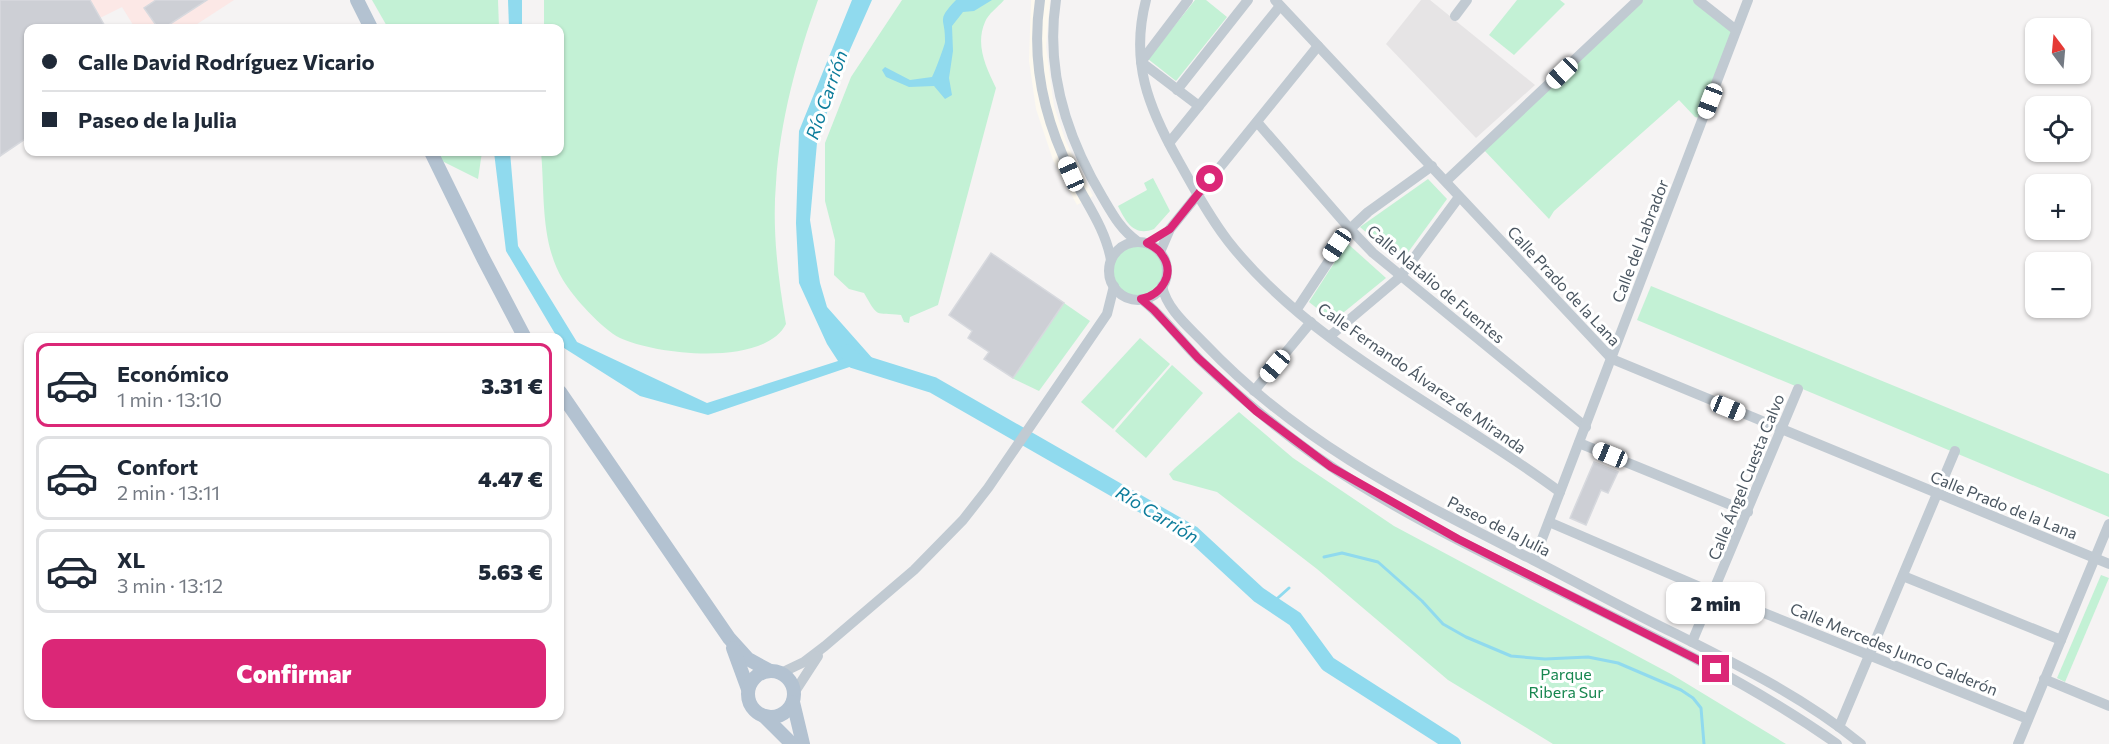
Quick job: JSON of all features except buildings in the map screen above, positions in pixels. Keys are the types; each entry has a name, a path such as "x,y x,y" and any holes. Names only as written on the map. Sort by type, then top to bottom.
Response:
{"main road":[{"path":"357,0 369,24"},
{"path":"432,156 522,333"},
{"path":"564,398 729,638 748,659 790,681 803,744"},
{"path":"729,638 748,689 752,707 792,744"},
{"path":"748,689 756,676 775,672"},
{"path":"764,716 771,717 784,713 794,698"}],"street":[{"path":"1040,0 1037,39 1038,66 1048,116 1071,174 1104,233 1111,260"},
{"path":"1056,0 1053,52 1056,82 1077,152 1118,223 1142,242 1160,252 1167,269 1162,286 1153,295 1141,299 1128,298 1114,286"},
{"name":"Calle Fernando Álvarez de Miranda","path":"1146,0 1139,35 1140,62 1149,100 1197,195 1228,241 1262,277 1311,322 1560,492"},
{"path":"1188,0 1140,62 1199,106"},
{"path":"1178,90 1248,0"},
{"path":"1455,16 1467,0"},
{"path":"1446,181 1638,0"},
{"path":"1698,0 1736,30"},
{"name":"Calle del Labrador","path":"1534,560 1748,0"},
{"path":"1169,143 1277,3"},
{"name":"Calle Prado de la Lana","path":"1277,3 1612,359 2109,564"},
{"path":"1160,252 1170,229 1318,46"},
{"name":"Calle Natalio de Fuentes","path":"1257,122 1350,229 1400,277 1586,427"},
{"path":"1296,309 1350,229 1368,212 1432,166"},
{"path":"1330,336 1400,277 1459,197"},
{"path":"1107,314 1114,286 1109,270 1116,250 1142,242 1170,229"},
{"path":"1104,233 1123,246"},
{"name":"Paseo de la Julia","path":"1162,286 1167,301 1175,313 1254,391 1293,423 1343,458 1416,500 1773,686 1861,744"},
{"path":"775,672 804,662 825,646 937,548 988,488 1107,314 1128,298"},
{"name":"Paseo de la Julia","path":"1141,299 1198,358 1256,411 1331,467 1458,539 1716,669 1810,725 1837,744"},
{"path":"1254,391 1311,322"},
{"name":"Calle Ángel Cuesta Calvo","path":"1692,642 1798,388"},
{"path":"1579,443 1748,512"},
{"path":"1839,728 1955,451"},
{"name":"Calle Mercedes Junco Calderón","path":"1549,522 1714,593 2028,719"},
{"path":"2018,744 2109,524"},
{"path":"1903,576 2061,640"},
{"path":"794,698 825,646"},
{"path":"2044,679 2109,706"}],"shaded area":[{"path":"90,0 234,0 197,24 133,24 122,7 100,18"},
{"path":"1031,0 1050,0 1046,47 1054,106 1066,142 1093,196 1077,205 1053,160 1036,109 1029,61"},
{"path":"1421,0 1430,0 1535,85 1476,138 1386,44"}],"green space":[{"path":"372,0 498,0 499,24 386,24"},
{"path":"544,0 818,0 803,44 781,136 775,200 775,236 786,324 774,338 756,347 709,354 658,349 637,344 620,338 605,327 588,312 568,287 550,250 545,217 541,156 564,156 564,24 544,24"},
{"path":"902,0 1004,0 988,16 982,31 983,56 996,88 938,305 910,317 909,323 904,322 901,315 878,313 864,293 849,289 834,275 835,240 825,201 825,143 851,77"},
{"path":"1195,0 1206,0 1227,17 1176,81 1148,59"},
{"path":"1517,0 1560,0 1565,4 1514,55 1489,35"},
{"path":"1638,0 1698,0 1736,30 1703,119 1695,117 1679,100 1554,211 1549,219 1483,149"},
{"path":"440,156 481,156 478,179 442,161"},
{"path":"1153,178 1170,211 1154,229 1141,231 1128,222 1118,206 1147,190 1144,183"},
{"path":"1428,179 1447,199 1401,262 1360,227"},
{"path":"1138,242 1149,244 1162,255 1167,271 1165,282 1154,295 1138,300 1127,298 1114,287 1109,271 1111,260 1122,247"},
{"path":"1347,243 1386,278 1333,321 1309,302"},
{"path":"1651,286 2109,474 2109,517 1637,320"},
{"path":"1064,303 1090,321 1039,391 1012,378"},
{"path":"1140,338 1170,364 1113,429 1081,402"},
{"path":"1172,365 1203,393 1146,458 1115,431"},
{"name":"Parque Ribera Sur","path":"1239,412 1293,458 1394,526 1671,674 1786,744 1553,744 1448,680 1317,569 1217,492 1173,480 1169,474"},
{"path":"2101,575 2109,578 2065,682 2057,678"}],"water":[{"path":"508,0 522,0 522,24 509,24"},
{"path":"852,0 872,0 841,70 817,143 810,220 820,283 827,307 873,359 708,415 640,396 564,348 564,333 555,333 506,251 494,156 510,156 518,246 577,342 707,403 838,361 827,344 799,283 796,223 799,131"},
{"path":"956,0 992,0 974,11 963,12 952,26 953,51 949,78 952,95 945,99 934,86 909,87 886,77 882,70 885,67 910,80 932,77 945,42 944,16"}],"waterway":[{"name":"Río Carrión","path":"847,352 853,360 933,385 1193,534 1259,595 1295,619 1328,664 1453,744"},
{"path":"1324,557 1342,553 1378,562 1422,601 1443,624 1466,637 1511,656 1545,659 1588,657 1618,663 1681,690 1693,698 1701,708 1704,744"},
{"path":"1271,604 1289,588"}],"route":[{"path":"1210,179 1170,229 1147,243 1164,257 1167,273 1166,280 1159,291 1148,298 1141,299 1198,358 1256,411 1307,452 1360,486 1458,539 1716,669"}]}
